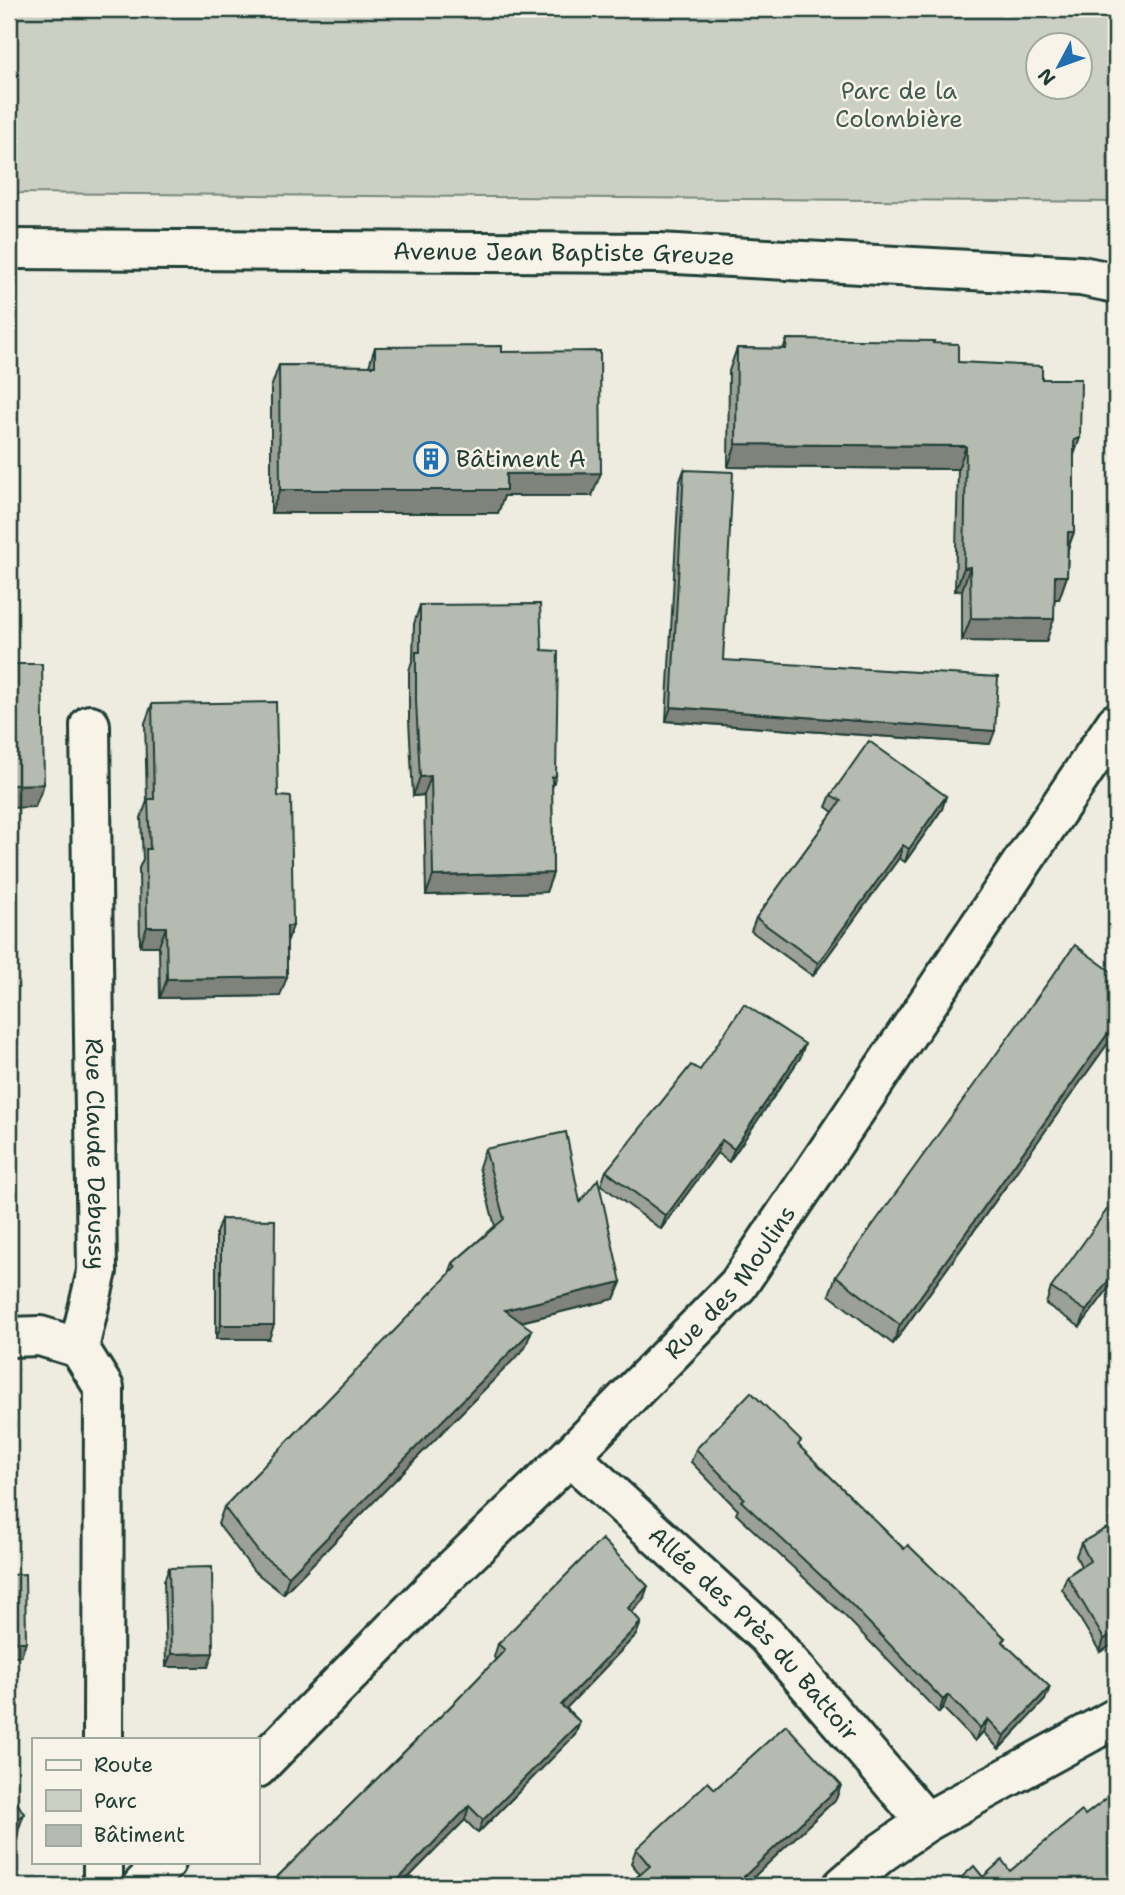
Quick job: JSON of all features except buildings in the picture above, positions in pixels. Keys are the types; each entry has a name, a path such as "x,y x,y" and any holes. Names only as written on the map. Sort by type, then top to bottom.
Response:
{"street":[{"name":"Avenue Jean Baptiste Greuze","path":"9,249 659,253 1081,276 1116,283"},
{"name":"Rue des Moulins","path":"259,1767 738,1285 1116,723"},
{"name":"Rue Claude Debussy","path":"79,1348 97,1271 90,725"},
{"path":"9,1337 40,1336 79,1348 104,1388 103,1738"},
{"name":"Allée des Près du Battoir","path":"570,1456 767,1636 926,1822"},
{"path":"843,1886 881,1853 926,1822 1116,1718"},
{"path":"103,1864 103,1886"},
{"path":"142,1886 164,1864"}],"green space":[{"name":"Parc de la Colombière","path":"9,9 1116,9 1116,202 9,193"}],"place":[{"name":"Bâtiment A","path":"431,459"}]}
